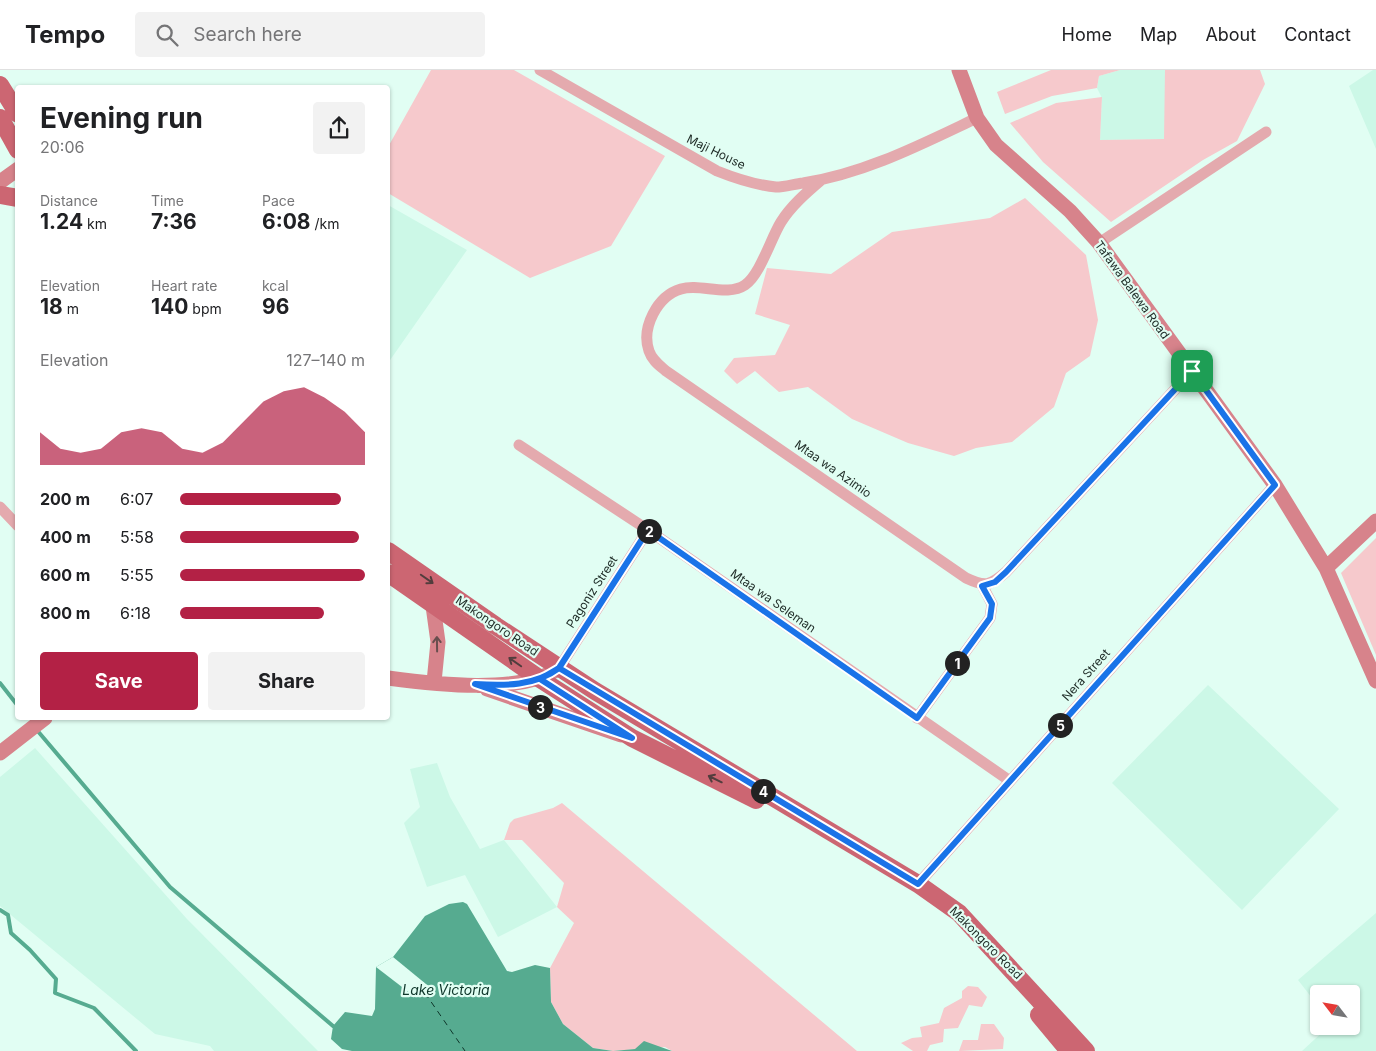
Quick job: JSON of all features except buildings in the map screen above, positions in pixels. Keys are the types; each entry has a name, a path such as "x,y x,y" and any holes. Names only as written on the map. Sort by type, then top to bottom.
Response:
{"main road":[{"name":"Tafawa Balewa Road","path":"959,70 977,118 996,145 1070,211 1099,244 1275,485 1326,568 1376,681"},
{"path":"0,85 15,109"},
{"path":"0,118 15,145"},
{"path":"0,182 15,170"},
{"path":"0,195 15,198"},
{"path":"1326,568 1376,520"},
{"name":"Makongoro Road","path":"390,552 559,668 918,884 959,913 1086,1051"},
{"name":"Makongoro Road","path":"390,574 540,679 632,738 753,798 856,857 921,899 953,923 1069,1051"},
{"path":"433,606 438,642 434,682"},
{"path":"390,678 513,685 540,679 559,668"},
{"path":"475,684 632,738"},
{"path":"0,753 23,733 42,720"}],"street":[{"name":"Maji House","path":"540,70 717,171 744,182 778,187 820,181 914,148 977,118"},
{"path":"1099,244 1266,132"},
{"name":"Mtaa wa Azimio","path":"820,181 799,199 782,221 755,273 745,285 730,290 681,289 665,298 648,326 649,352 655,362 666,371 966,578 982,586"},
{"path":"917,718 990,618 992,604 982,586 995,582 1006,572 1192,371"},
{"name":"Mtaa wa Seleman","path":"519,445 648,530 1010,781"},
{"name":"Nera Street","path":"918,884 1275,485"},
{"path":"0,507 15,523"},
{"name":"Pagoniz Street","path":"559,668 648,530"}],"shaded area":[{"path":"431,70 514,70 665,156 611,246 530,278 390,194 390,143"},
{"path":"1051,70 1120,70 1099,76 1097,88 1052,96 1005,114 997,92"},
{"path":"1120,70 1165,70 1165,139 1100,140 1102,98 1097,88 1099,76"},
{"path":"1165,70 1260,70 1265,84 1237,141 1203,160 1111,222 1043,162 1010,123 1056,103 1102,97 1100,140 1164,139"},
{"path":"1373,70 1376,70 1376,149 1349,86"},
{"path":"1025,198 1086,255 1098,320 1090,356 1066,373 1054,407 1012,442 976,448 954,456 908,443 852,419 808,387 779,392 755,371 737,384 724,371 734,358 775,355 790,325 755,314 767,268 831,274 892,232 990,218"},
{"path":"390,206 467,250 390,360"},
{"path":"1376,538 1376,655 1341,573"},
{"path":"1208,685 1339,809 1242,910 1112,783"},
{"path":"35,748 187,919 318,1051 214,1051 210,1046 155,1034 0,906 0,777"},
{"path":"437,763 450,797 480,849 504,840 557,907 498,937 465,875 427,887 404,823 420,807 410,769"},
{"path":"562,803 857,1051 672,1051 665,1047 613,1051 593,1048 563,1024 551,1002 550,968 574,923 557,907 564,883 522,840 504,840 510,823 514,819 553,808"},
{"path":"1376,913 1376,1051 1302,1051 1319,1035 1360,1035 1360,985 1310,985 1310,995 1298,980"},
{"path":"968,986 978,987 987,997 982,1007 969,1005 958,1028 944,1029 943,1042 930,1045 927,1051 913,1051 901,1043 912,1038 922,1037 920,1027 939,1023 944,1008 962,998 962,991"},
{"path":"981,1024 994,1024 1004,1038 1003,1049 959,1051 963,1040 978,1040"}],"water":[{"name":"Lake Victoria","path":"463,902 467,904 507,971 512,972 535,965 550,968 551,1002 563,1024 593,1048 613,1051 352,1051 342,1049 331,1039 333,1026 345,1012 372,1016 375,1009 376,967 393,957 425,916 449,904"},
{"path":"644,1041 672,1051 613,1051 635,1049"}],"pier":[{"path":"393,957 432,989 415,997 376,967"}],"waterway":[{"path":"0,683 15,702"},
{"path":"36,729 170,887 333,1026"},
{"path":"0,910 8,915 11,933 30,950 56,979 55,993 94,1008 136,1051"}],"ferry route":[{"path":"425,993 465,1051"}],"route":[{"path":"1192,371 1061,515 1006,572 995,582 982,586 992,604 990,618 917,718 648,530 559,668 540,679 632,738 596,728 475,684 513,685 540,679 548,676 559,668 594,691 918,884 1275,485 1192,371"}]}
